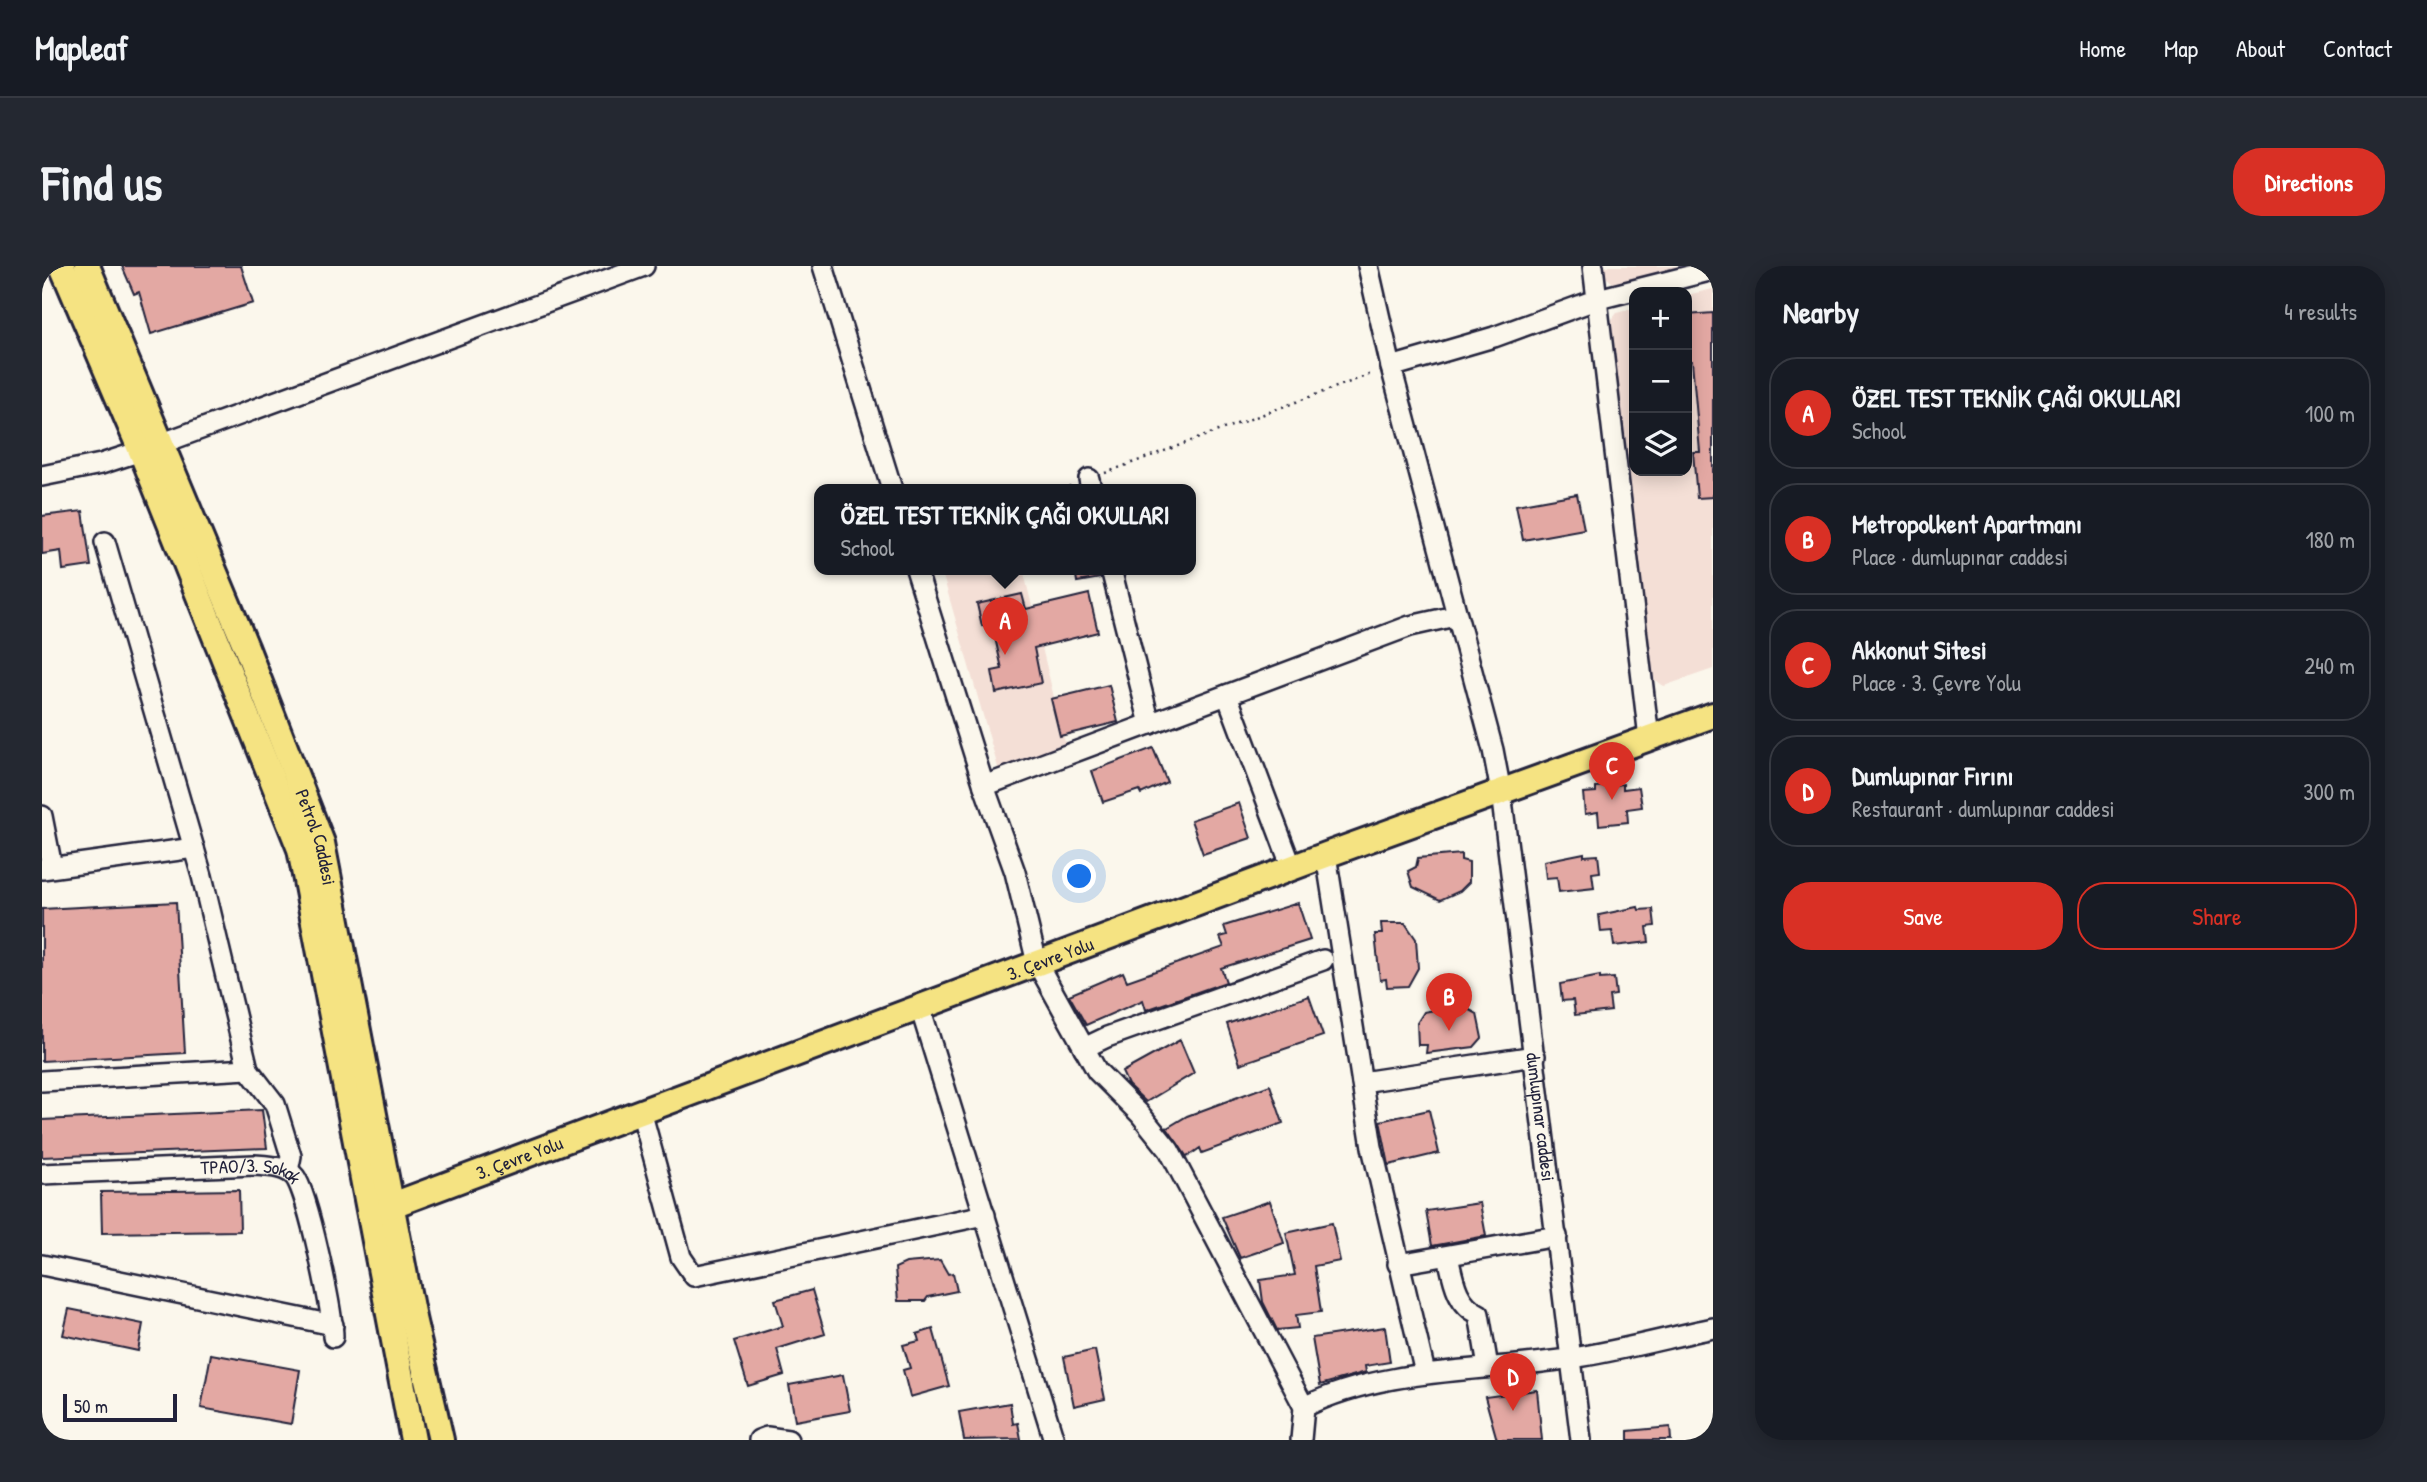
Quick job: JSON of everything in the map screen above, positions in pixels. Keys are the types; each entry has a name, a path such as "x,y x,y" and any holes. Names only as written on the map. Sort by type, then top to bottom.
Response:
{"main road":[{"name":"Petrol Caddesi","path":"62,266 152,447 322,843 390,1206 441,1440"},
{"name":"Petrol Caddesi","path":"87,266 300,849 413,1440"},
{"name":"3. Çevre Yolu","path":"390,1206 1326,855 1713,715"}],"street":[{"path":"42,475 101,464 152,447 644,266"},
{"path":"822,266 890,484"},
{"name":"dumlupınar caddesi","path":"1368,266 1455,616 1493,750 1501,792 1581,1440"},
{"path":"1593,266 1649,738"},
{"path":"1391,367 1494,337 1598,299 1713,270"},
{"path":"105,542 194,848 248,1069 275,1104 291,1156 288,1171"},
{"path":"918,575 984,786 1016,872 1037,963 1097,1071 1140,1114 1169,1150 1304,1408 1301,1440"},
{"path":"1113,575 1150,724"},
{"path":"984,786 1410,626 1455,616"},
{"path":"1227,695 1292,868"},
{"path":"42,816 47,868 194,848"},
{"path":"1326,855 1372,1147 1425,1373"},
{"path":"1084,1048 1107,1037 1323,960"},
{"path":"920,1007 1054,1440"},
{"path":"1362,1082 1535,1056"},
{"path":"42,1081 248,1069"},
{"path":"641,1111 681,1256 694,1276 985,1215"},
{"name":"TPAO/3. Sokak","path":"42,1174 254,1165 288,1171 296,1178 302,1194 333,1331 42,1265"},
{"path":"1398,1264 1557,1236"},
{"path":"1448,1255 1454,1285 1466,1309 1479,1314 1488,1367"},
{"path":"1304,1408 1330,1395 1425,1373 1572,1359 1713,1328"},
{"path":"759,1440 767,1437 788,1440"}],"path":[{"path":"1090,484 1391,367"}],"shaded area":[{"path":"1604,266 1686,266 1614,284 1605,276"},
{"path":"1713,289 1713,669 1664,686 1649,676 1610,322 1617,313 1629,309 1629,476 1692,476 1692,294"},
{"path":"943,575 1024,575 1066,747 999,771"}],"building":[{"path":"122,266 241,266 253,303 151,334 139,292 134,294"},
{"path":"1713,313 1713,497 1697,498 1693,452 1700,452 1692,361 1692,315"},
{"path":"1577,494 1584,529 1523,540 1516,505"},
{"path":"83,511 91,566 63,570 61,551 42,554 42,516"},
{"path":"1076,575 1100,575 1101,578 1077,582"},
{"path":"1022,594 1026,609 1089,594 1098,632 1034,648 1041,683 996,693 992,671 1002,669 992,624 982,626 977,604"},
{"path":"1109,685 1118,722 1060,736 1051,699"},
{"path":"1153,748 1167,782 1141,794 1139,790 1103,802 1092,771"},
{"path":"1623,784 1623,789 1639,787 1642,807 1627,809 1628,822 1599,825 1598,812 1585,814 1583,793 1596,792 1596,787"},
{"path":"1239,803 1251,838 1203,854 1191,820"},
{"path":"1584,853 1584,856 1598,855 1600,872 1592,873 1594,888 1559,892 1557,877 1546,878 1544,861"},
{"path":"1461,854 1461,860 1469,862 1469,882 1460,891 1440,900 1413,887 1408,871 1416,867 1418,858"},
{"path":"176,902 185,1053 42,1061 42,909"},
{"path":"1298,903 1310,940 1221,968 1226,982 1146,1010 1143,1000 1086,1025 1069,995 1123,972 1127,981 1224,947 1220,937 1227,935 1224,926"},
{"path":"1638,907 1639,910 1653,909 1655,926 1647,927 1649,942 1614,946 1612,931 1601,932 1599,915"},
{"path":"1381,923 1405,923 1416,939 1418,968 1408,986 1387,987 1386,979 1380,980 1375,934 1382,934"},
{"path":"1600,976 1600,979 1614,978 1616,995 1609,996 1611,1011 1575,1015 1573,1000 1562,1001 1560,984"},
{"path":"1309,996 1323,1036 1240,1064 1227,1024"},
{"path":"1461,1005 1477,1014 1482,1038 1474,1047 1426,1053 1427,1045 1418,1045 1417,1023 1424,1012"},
{"path":"1180,1040 1194,1073 1146,1102 1128,1085 1122,1072"},
{"path":"1270,1085 1283,1123 1202,1153 1200,1148 1187,1157 1167,1128 1187,1116"},
{"path":"262,1110 267,1148 42,1157 42,1120"},
{"path":"1429,1110 1439,1153 1389,1165 1380,1121"},
{"path":"239,1190 240,1231 102,1233 101,1192"},
{"path":"1270,1201 1284,1243 1240,1258 1222,1217"},
{"path":"1480,1203 1486,1236 1432,1246 1426,1211"},
{"path":"1332,1223 1340,1261 1314,1266 1321,1312 1296,1315 1298,1328 1277,1330 1263,1302 1260,1280 1295,1275 1286,1233"},
{"path":"940,1260 948,1274 953,1273 957,1291 928,1297 925,1301 898,1301 895,1268 906,1263"},
{"path":"812,1290 825,1334 777,1349 784,1375 748,1386 734,1341 783,1326 775,1300"},
{"path":"69,1309 143,1324 138,1351 63,1335"},
{"path":"1385,1327 1390,1362 1365,1366 1366,1372 1320,1385 1312,1338"},
{"path":"933,1329 949,1386 910,1397 903,1370 910,1368 903,1345 919,1341 917,1334"},
{"path":"1095,1350 1105,1399 1074,1406 1064,1357"},
{"path":"211,1354 300,1370 291,1424 201,1408"},
{"path":"843,1375 850,1411 795,1421 789,1385"},
{"path":"1537,1390 1542,1440 1497,1440 1485,1397"},
{"path":"1010,1403 1013,1424 1018,1423 1021,1439 964,1440 959,1412"},
{"path":"1670,1427 1671,1440 1628,1440 1628,1431"}],"place":[{"name":"ÖZEL TEST TEKNİK ÇAĞI OKULLARI","path":"1005,655"},
{"name":"Akkonut Sitesi","path":"1612,800"},
{"name":"Metropolkent Apartmanı","path":"1449,1031"},
{"name":"Dumlupınar Fırını","path":"1513,1411"}]}
